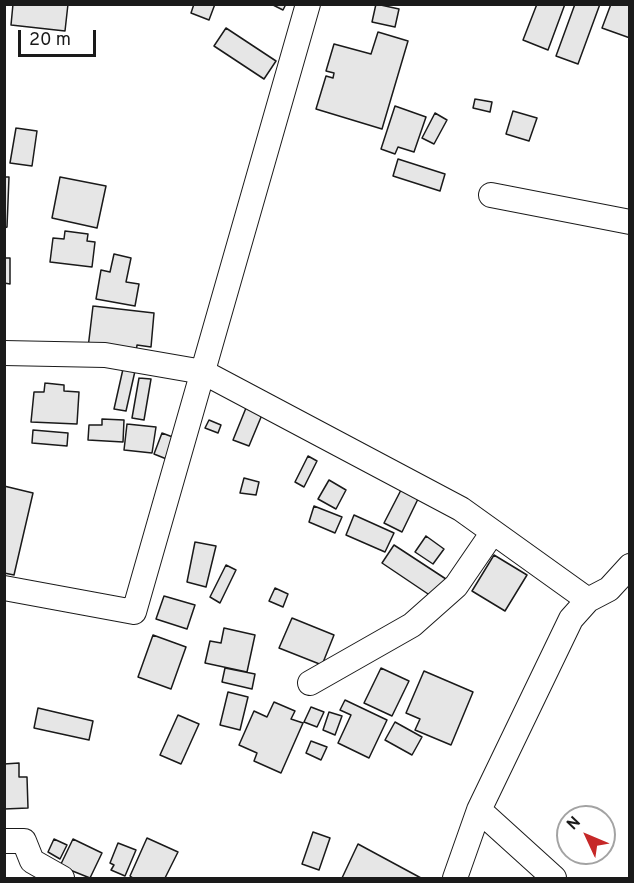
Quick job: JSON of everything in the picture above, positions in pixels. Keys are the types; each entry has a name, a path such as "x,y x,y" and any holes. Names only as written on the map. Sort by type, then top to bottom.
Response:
{"street":[{"path":"4,588 134,612 308,4"},
{"path":"491,195 630,222"},
{"path":"4,353 105,355 203,372 461,509 588,600"},
{"path":"310,683 411,626 456,586 493,532"},
{"path":"455,879 479,810 572,619 588,600 609,589 630,566"},
{"path":"479,810 554,879"},
{"path":"4,841 24,841 32,861 62,879"}],"building":[{"path":"13,4 68,4 65,31 11,25"},
{"path":"194,4 215,4 209,20 191,13"},
{"path":"271,4 286,4 283,10"},
{"path":"376,4 399,9 395,27 372,22"},
{"path":"537,4 565,4 548,50 523,40"},
{"path":"575,4 600,4 578,64 556,56"},
{"path":"611,4 630,4 630,38 602,28"},
{"path":"226,28 276,61 264,79 214,46"},
{"path":"378,32 408,41 382,129 316,109 326,76 333,78 334,73 326,71 334,44 371,54"},
{"path":"475,99 492,102 490,112 473,108"},
{"path":"395,106 426,117 414,152 398,147 395,154 381,149"},
{"path":"513,111 537,118 529,141 506,134"},
{"path":"435,113 447,120 434,144 422,138"},
{"path":"16,128 37,131 32,166 10,163"},
{"path":"398,159 445,174 440,191 393,176"},
{"path":"4,177 9,177 7,227 4,228"},
{"path":"60,177 106,186 97,228 52,218"},
{"path":"65,231 88,234 87,241 95,242 92,267 50,262 53,238 64,239"},
{"path":"114,254 131,258 126,282 139,284 135,306 96,299 101,270 110,272"},
{"path":"4,258 10,258 10,284 4,283"},
{"path":"93,306 154,313 151,347 137,345 136,353 88,348"},
{"path":"123,369 135,371 126,411 114,409"},
{"path":"139,378 151,379 144,420 132,418"},
{"path":"45,383 64,385 64,391 79,392 77,424 31,422 34,392 44,392"},
{"path":"248,403 264,410 249,446 233,440"},
{"path":"102,419 124,420 123,442 88,440 89,425 102,425"},
{"path":"209,420 221,425 218,433 205,428"},
{"path":"127,424 156,427 152,453 124,450"},
{"path":"33,430 68,433 67,446 32,443"},
{"path":"162,433 178,439 169,460 154,454"},
{"path":"308,456 317,461 304,487 295,482"},
{"path":"244,478 259,482 256,495 240,493"},
{"path":"329,480 346,490 336,509 318,499"},
{"path":"4,486 33,493 14,575 4,573"},
{"path":"401,490 418,499 402,532 384,523"},
{"path":"314,506 342,517 335,533 309,522"},
{"path":"354,515 394,533 385,552 346,535"},
{"path":"426,536 444,549 433,564 415,552"},
{"path":"195,542 216,546 206,587 187,582"},
{"path":"394,545 449,581 437,600 382,563"},
{"path":"494,555 527,575 505,611 472,591"},
{"path":"226,565 236,570 220,603 210,597"},
{"path":"275,588 288,594 283,607 269,601"},
{"path":"164,596 195,605 187,629 156,619"},
{"path":"292,618 334,635 322,665 279,648"},
{"path":"224,628 255,635 247,672 205,663 210,641 221,643"},
{"path":"153,635 186,647 171,689 138,677"},
{"path":"225,668 255,674 252,689 222,682"},
{"path":"381,668 409,681 392,716 364,703"},
{"path":"424,671 473,692 451,745 415,730 420,719 406,713"},
{"path":"228,692 248,697 240,730 220,725"},
{"path":"345,700 387,720 369,758 338,743 351,715 340,710"},
{"path":"274,702 295,711 291,719 303,723 281,773 254,761 257,753 239,745 254,711 267,717"},
{"path":"311,707 324,712 317,727 304,722"},
{"path":"38,708 93,721 89,740 34,728"},
{"path":"329,712 342,716 335,735 323,730"},
{"path":"178,715 199,724 181,764 160,755"},
{"path":"395,722 422,737 412,755 385,740"},
{"path":"311,741 327,747 321,760 306,753"},
{"path":"19,763 19,777 27,777 28,808 4,809 4,764"},
{"path":"313,832 330,838 319,870 302,864"},
{"path":"147,838 178,852 165,878 133,878 130,876"},
{"path":"54,839 67,845 60,859 48,852"},
{"path":"73,839 102,853 90,878 60,866"},
{"path":"118,843 136,850 125,876 111,870 114,865 110,863"},
{"path":"358,844 421,878 342,878"}]}
